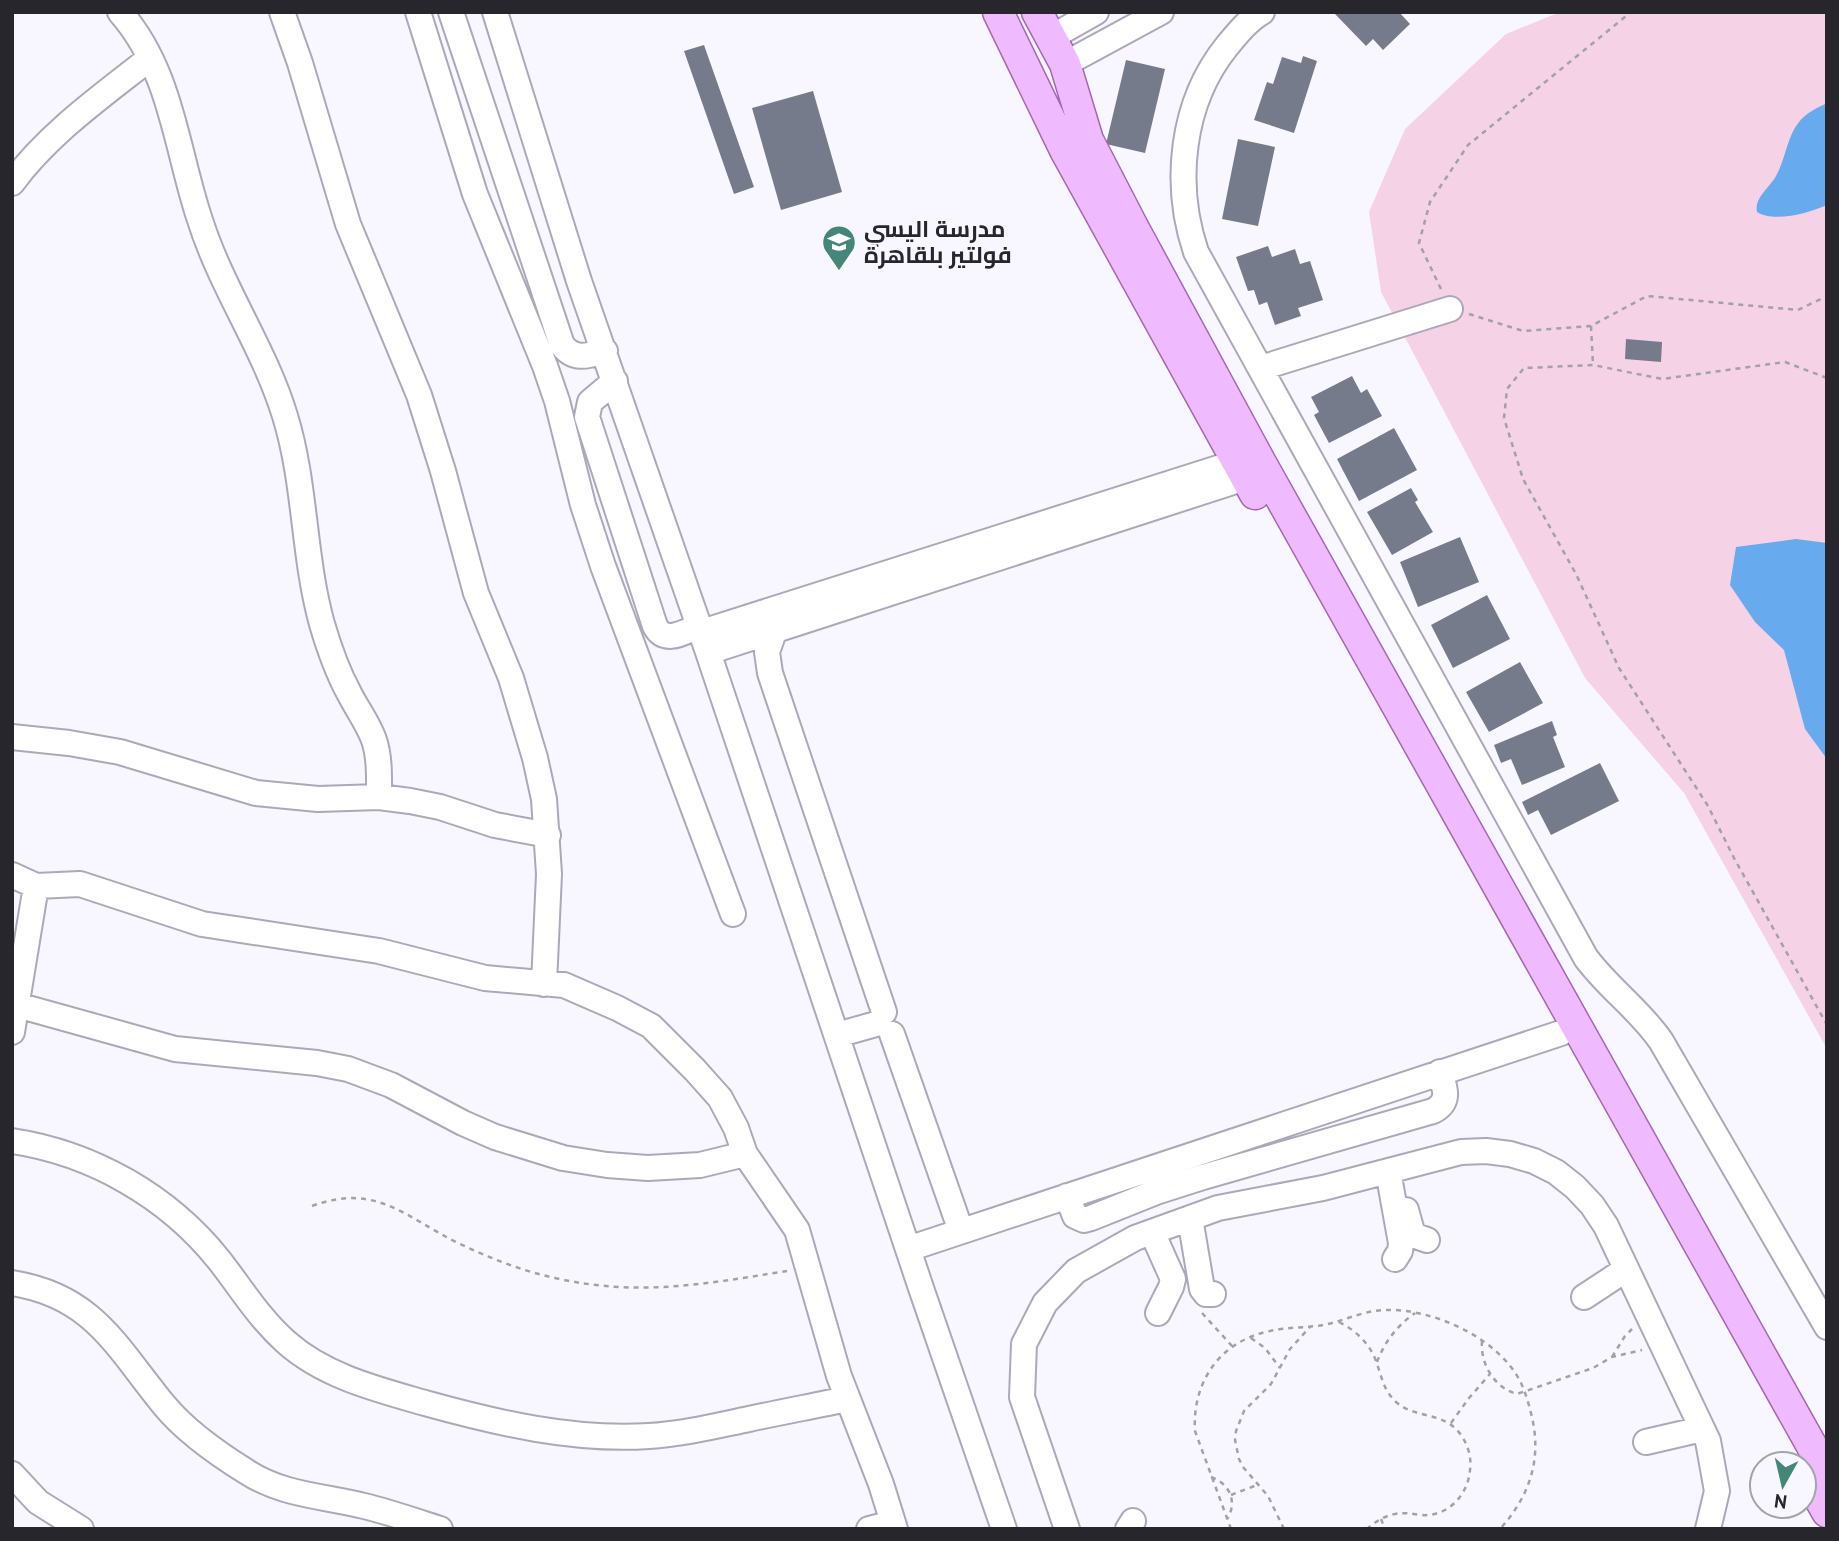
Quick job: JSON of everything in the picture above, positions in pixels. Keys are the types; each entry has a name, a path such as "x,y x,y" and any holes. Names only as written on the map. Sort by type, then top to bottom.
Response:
{"main road":[{"path":"998,12 1065,150 1241,470 1561,1032 1792,1450"},
{"path":"1044,25 1065,64 1088,140 1139,239 1268,475 1827,1472"},
{"path":"1818,1496 1827,1512"}],"street":[{"path":"120,12 135,31 150,58 167,97 206,242 284,412 298,468 315,598 341,677 374,740 379,766 379,797"},
{"path":"282,12 348,224 419,395 476,593 524,717 544,799 548,835 544,984"},
{"path":"418,12 475,194 553,390 583,505 603,566 733,914"},
{"path":"451,12 562,345 575,356 605,351"},
{"path":"495,12 579,281 703,637 923,1296 1004,1529"},
{"path":"1044,25 1096,12"},
{"path":"1065,64 1161,12"},
{"path":"1262,12 1235,37 1212,64 1197,96 1189,127 1184,166 1187,227 1196,252 1586,958 1603,981 1649,1024 1661,1041 1827,1326"},
{"path":"12,183 62,129 150,58"},
{"path":"1261,368 1450,309"},
{"path":"615,381 593,399 588,407 587,417 655,626 660,634 668,637 774,632 1241,470"},
{"path":"703,637 1241,470"},
{"path":"774,632 767,652 770,673 884,1024 961,1231"},
{"path":"12,737 120,752 256,793 318,799 379,797 440,807 495,825 548,835"},
{"path":"12,875 36,886 80,884 202,925 379,951 485,978 564,985 651,1026 720,1098 736,1128 745,1154 797,1230 847,1399 881,1484 885,1527"},
{"path":"12,1032 36,886"},
{"path":"17,1005 175,1049 285,1059 348,1069 391,1085 495,1137 562,1158 649,1168 700,1165 745,1154"},
{"path":"836,1035 884,1024"},
{"path":"908,1248 1561,1032"},
{"path":"1067,1196 1075,1216 1087,1219 1191,1180 1433,1111 1441,1107 1446,1098 1440,1072"},
{"path":"12,1141 61,1152 102,1168 130,1183 186,1225 202,1241 256,1312 289,1344 332,1372 377,1389 502,1422 598,1436 648,1436 699,1430 847,1399"},
{"path":"1067,1529 1022,1397 1024,1345 1045,1303 1076,1271 1135,1238 1218,1208 1323,1188 1461,1152 1486,1151 1534,1161 1556,1172 1576,1187 1606,1226 1708,1441 1717,1491 1708,1529"},
{"path":"1393,1169 1411,1231 1413,1235 1427,1240"},
{"path":"1393,1169 1401,1243 1401,1251 1395,1259"},
{"path":"1190,1219 1202,1289 1206,1294 1213,1294"},
{"path":"1152,1232 1173,1279 1158,1313"},
{"path":"1584,1297 1625,1269"},
{"path":"12,1283 44,1291 86,1312 112,1337 180,1422 250,1474 292,1491 364,1506 440,1529"},
{"path":"923,1296 918,1328 958,1429 992,1529"},
{"path":"1646,1442 1702,1429"},
{"path":"12,1474 38,1502 81,1529"}],"path":[{"path":"1630,12 1468,145 1430,202 1419,243 1450,309 1523,331 1591,326 1647,296 1798,310 1827,296"},
{"path":"1591,326 1593,365"},
{"path":"1827,378 1785,362 1662,379 1593,365 1524,368 1507,389 1504,418 1522,479 1576,574 1619,668 1708,806 1827,1025"},
{"path":"312,1206 348,1198 383,1203 400,1209 457,1243 486,1256 554,1278 592,1285 658,1289 686,1287 807,1268"},
{"path":"1231,1529 1195,1431 1198,1393 1209,1371 1223,1353 1250,1337 1268,1331 1310,1327 1370,1311 1400,1310 1448,1322 1482,1341 1519,1379 1535,1437 1534,1469 1528,1491 1500,1529"},
{"path":"1377,1362 1396,1328 1416,1312"},
{"path":"1612,1357 1628,1332 1649,1320"},
{"path":"1337,1321 1367,1343 1377,1362 1382,1382 1394,1400 1411,1411 1439,1417 1450,1424 1462,1437 1470,1456 1469,1478 1461,1496 1441,1512 1421,1515 1402,1513 1381,1519 1367,1529"},
{"path":"1284,1529 1274,1506 1239,1459 1236,1431 1244,1411 1265,1391 1290,1349 1310,1327"},
{"path":"1250,1337 1265,1348 1280,1368"},
{"path":"1482,1341 1484,1360 1490,1374 1510,1393 1525,1393 1593,1368 1612,1357 1641,1351 1660,1343"},
{"path":"1450,1424 1468,1398 1490,1374"},
{"path":"1211,1477 1223,1484 1231,1495 1232,1507 1228,1518"},
{"path":"1231,1495 1259,1485"},
{"path":"1381,1519 1385,1529"}],"shaded area":[{"path":"1560,12 1827,12 1827,1049 1684,793 1585,678 1381,292 1369,212 1405,129 1506,34"}],"water":[{"path":"1827,103 1827,205 1782,217 1757,212 1760,197 1777,174 1795,128 1805,116"},
{"path":"1796,539 1827,543 1827,759 1805,729 1784,650 1755,622 1730,585 1736,547"}],"building":[{"path":"1399,12 1410,24 1383,50 1373,39 1366,46 1335,14"},
{"path":"704,45 754,187 734,194 684,51"},
{"path":"1303,56 1317,61 1294,133 1254,120 1267,82 1273,84 1282,57 1301,63"},
{"path":"1126,60 1165,69 1145,153 1106,144"},
{"path":"813,91 842,192 781,210 752,108"},
{"path":"1238,139 1275,147 1258,226 1222,219"},
{"path":"1268,246 1272,257 1295,249 1300,264 1310,261 1323,300 1298,308 1301,316 1275,325 1267,302 1259,305 1254,290 1248,291 1236,257"},
{"path":"1626,339 1662,342 1661,362 1625,359"},
{"path":"1352,376 1361,393 1367,389 1382,416 1329,443 1314,415 1319,412 1311,397"},
{"path":"1394,428 1417,470 1359,501 1337,459"},
{"path":"1411,488 1418,500 1415,502 1433,532 1392,555 1367,512"},
{"path":"1460,537 1479,582 1418,607 1400,562"},
{"path":"1487,595 1510,639 1453,668 1431,625"},
{"path":"1520,662 1543,703 1489,732 1466,692"},
{"path":"1552,721 1557,735 1553,737 1565,767 1522,785 1511,759 1501,763 1494,745"},
{"path":"1600,763 1619,801 1551,835 1538,810 1528,815 1522,802"}],"place":[{"name":"مدرسة اليسي فولتير بلقاهرة","path":"839,272"}]}
